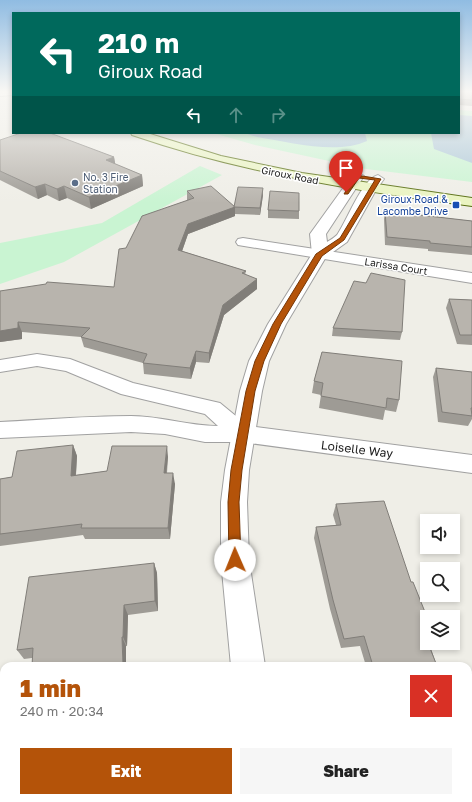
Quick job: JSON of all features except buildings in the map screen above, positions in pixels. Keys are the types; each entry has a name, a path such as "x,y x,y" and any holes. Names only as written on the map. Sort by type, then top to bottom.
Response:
{"main road":[{"name":"Giroux Road","path":"139,134 237,163 374,184 472,202"},
{"name":"Giroux Road","path":"173,134 354,181"},
{"name":"Giroux Road","path":"374,184 464,189"}],"street":[{"path":"320,254 318,234 354,181"},
{"path":"248,662 235,560 234,502 242,434 251,391 259,361 277,324 320,254 342,239 374,184"},
{"name":"Larissa Court","path":"243,242 472,278"},
{"path":"0,366 23,361 37,360 70,365 128,389 212,408 242,434"},
{"name":"Loiselle Way","path":"0,430 149,425 205,434 242,434 472,464"}],"green space":[{"path":"460,128 472,128 472,182 366,169 255,145 216,134 460,134"},
{"path":"200,166 222,175 64,262 0,284 0,243 102,223"}],"water":[{"path":"460,128 472,128 472,163 434,149 431,134 460,134"},
{"path":"247,134 365,134 367,141 355,145 327,147 257,137"}],"place":[{"name":"No. 3 Fire Station","path":"75,183"},
{"name":"Giroux Road & Lacombe Drive","path":"456,205"}],"route":[{"path":"235,560 234,502 237,470 242,434 259,361 277,324 320,254 342,239 370,189 378,179 358,176 346,192"}]}
